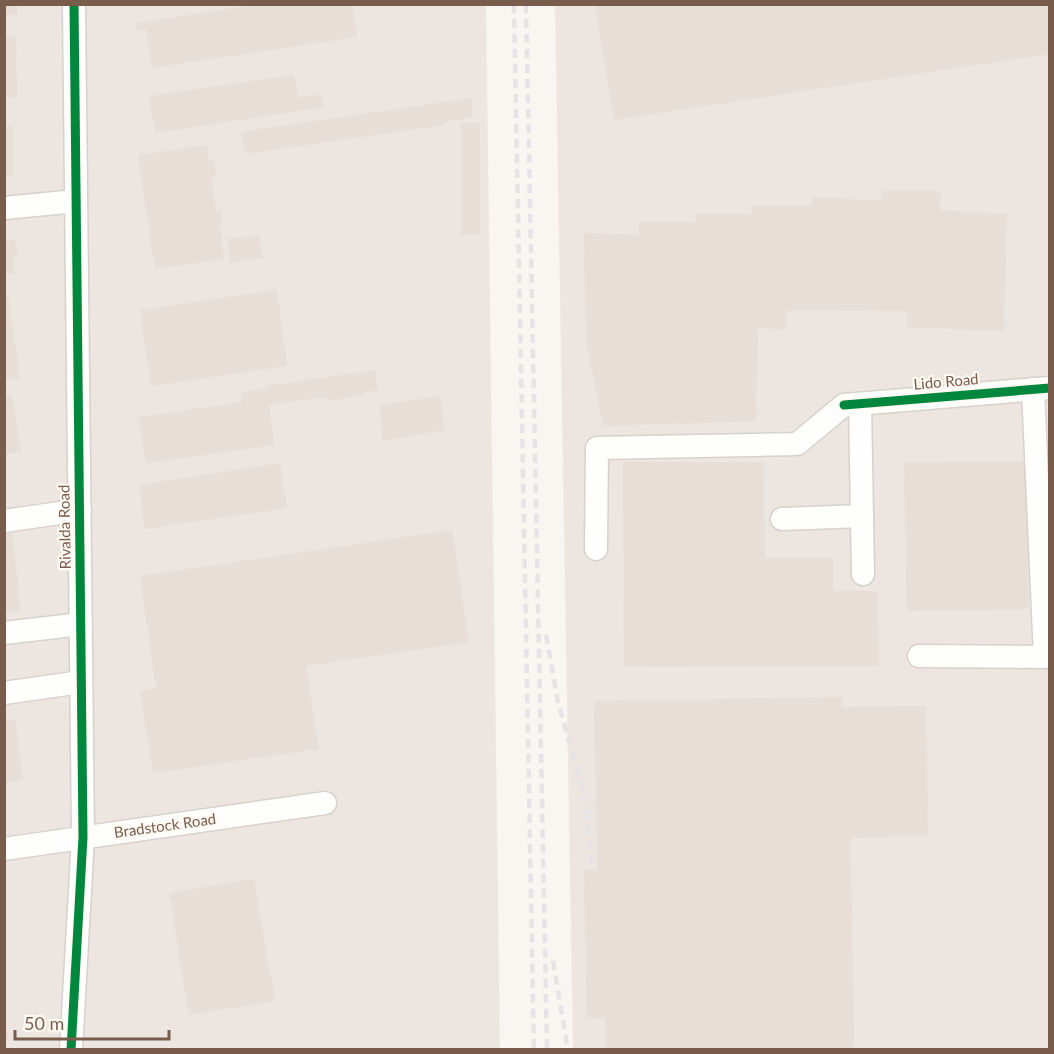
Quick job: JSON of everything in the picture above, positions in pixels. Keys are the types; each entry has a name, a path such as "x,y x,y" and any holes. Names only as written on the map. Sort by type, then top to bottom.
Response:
{"street":[{"name":"Rivalda Road","path":"71,1050 83,837 74,4"},
{"path":"4,208 76,201"},
{"path":"919,656 1045,657 1041,389"},
{"name":"Lido Road","path":"852,405 1041,389"},
{"path":"852,405 862,516 863,574"},
{"path":"596,549 597,448 797,444 852,405"},
{"path":"4,521 80,510"},
{"path":"782,519 862,516"},
{"path":"4,633 81,624"},
{"path":"4,693 81,682"},
{"name":"Bradstock Road","path":"4,849 325,803"}],"shaded area":[{"path":"5,5 486,5 500,1049 5,1050"},
{"path":"555,5 1049,5 1049,1049 573,1049"}],"building":[{"path":"4,4 17,4 17,15 4,15"},
{"path":"261,4 352,4 357,37 152,68 146,29 136,31 135,23"},
{"path":"595,4 1050,4 1050,54 614,120"},
{"path":"4,36 16,36 17,97 4,97"},
{"path":"294,75 298,98 322,94 324,107 155,133 149,96"},
{"path":"471,98 473,117 444,122 445,125 245,154 241,132"},
{"path":"461,123 480,123 480,235 461,235"},
{"path":"4,126 13,126 13,177 4,177"},
{"path":"207,145 209,161 214,160 216,175 211,176 216,211 221,210 223,226 220,226 224,259 155,269 138,155"},
{"path":"881,191 941,191 940,210 1007,214 1004,331 907,327 907,311 787,310 786,330 758,328 756,421 603,426 586,342 584,233 639,235 639,222 695,222 696,214 751,214 752,205 811,206 813,197 882,201"},
{"path":"259,235 263,258 230,263 227,239"},
{"path":"15,239 18,256 13,257 15,273 4,274 4,241"},
{"path":"277,290 287,366 151,386 140,310"},
{"path":"8,296 20,378 4,380 4,297"},
{"path":"375,370 378,390 364,392 364,395 327,401 326,397 269,405 274,445 146,463 139,417 242,402 241,392 266,388 266,386"},
{"path":"12,395 21,452 4,454 4,396"},
{"path":"440,396 445,430 383,441 379,405"},
{"path":"1026,461 1029,609 907,611 904,463"},
{"path":"623,462 764,462 765,558 833,558 833,591 878,591 879,666 624,667"},
{"path":"280,463 287,508 145,529 139,485"},
{"path":"452,530 469,642 306,666 319,749 153,773 140,691 156,688 140,576"},
{"path":"12,531 21,611 4,613 4,532"},
{"path":"842,697 842,707 926,706 928,836 851,838 854,1050 605,1050 605,1018 587,1018 584,870 597,870 594,701"},
{"path":"15,720 23,780 4,783 4,722"},
{"path":"254,879 275,1001 189,1015 169,893"},
{"path":"4,1020 9,1041 4,1041"}],"railway":[{"path":"514,4 534,1050"},
{"path":"526,4 547,1050"},
{"path":"546,635 558,702 586,803 592,870"},
{"path":"553,961 568,1050"}],"cycle path":[{"path":"71,1050 83,837 74,4"},
{"path":"844,405 1050,388"}]}
